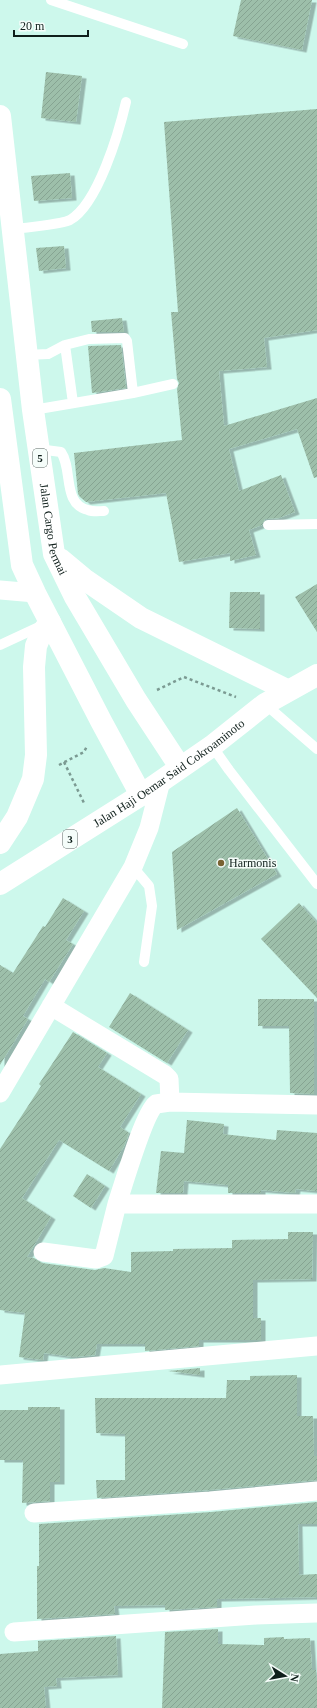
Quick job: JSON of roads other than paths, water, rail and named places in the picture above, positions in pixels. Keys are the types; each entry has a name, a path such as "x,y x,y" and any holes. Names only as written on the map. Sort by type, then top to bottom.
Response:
{"highway":[{"name":"Jalan Cargo Permai","path":"0,116 32,410 54,554 75,597 136,700 180,767"},
{"path":"0,399 22,565 50,622 141,795"},
{"path":"54,554 84,579 141,618 288,690"},
{"path":"0,843 17,817 32,779 36,755 34,667 36,646 41,634 50,622"},
{"name":"Jalan Haji Oemar Said Cokroaminoto","path":"0,884 141,795 212,746 265,704 317,674"}],"street":[{"path":"0,590 35,593"},
{"path":"0,1093 133,867 149,828 161,781"},
{"path":"51,1006 165,1075 169,1079 170,1102"},
{"path":"43,1252 96,1259 104,1256 117,1204 149,1112 156,1104 170,1102 317,1105"},
{"path":"117,1204 317,1204"},
{"path":"0,1375 317,1346"},
{"path":"34,1513 317,1491"},
{"path":"14,1632 256,1615 317,1613"}],"lane":[{"path":"51,0 77,4 183,44"},
{"path":"12,229 70,220 88,204 119,133 126,102"},
{"path":"26,355 48,354 65,345 89,339 125,338 127,340 133,393"},
{"path":"65,345 73,403"},
{"path":"32,410 133,393 173,384"},
{"path":"38,449 56,450 61,452 66,459 71,497 78,505 88,510 104,511"},
{"path":"268,525 317,524"},
{"path":"0,645 50,622"},
{"path":"265,704 317,749"},
{"path":"212,746 317,884"},
{"path":"133,867 149,886 152,906 144,962"}],"place":[{"name":"Harmonis","path":"221,863"}]}
